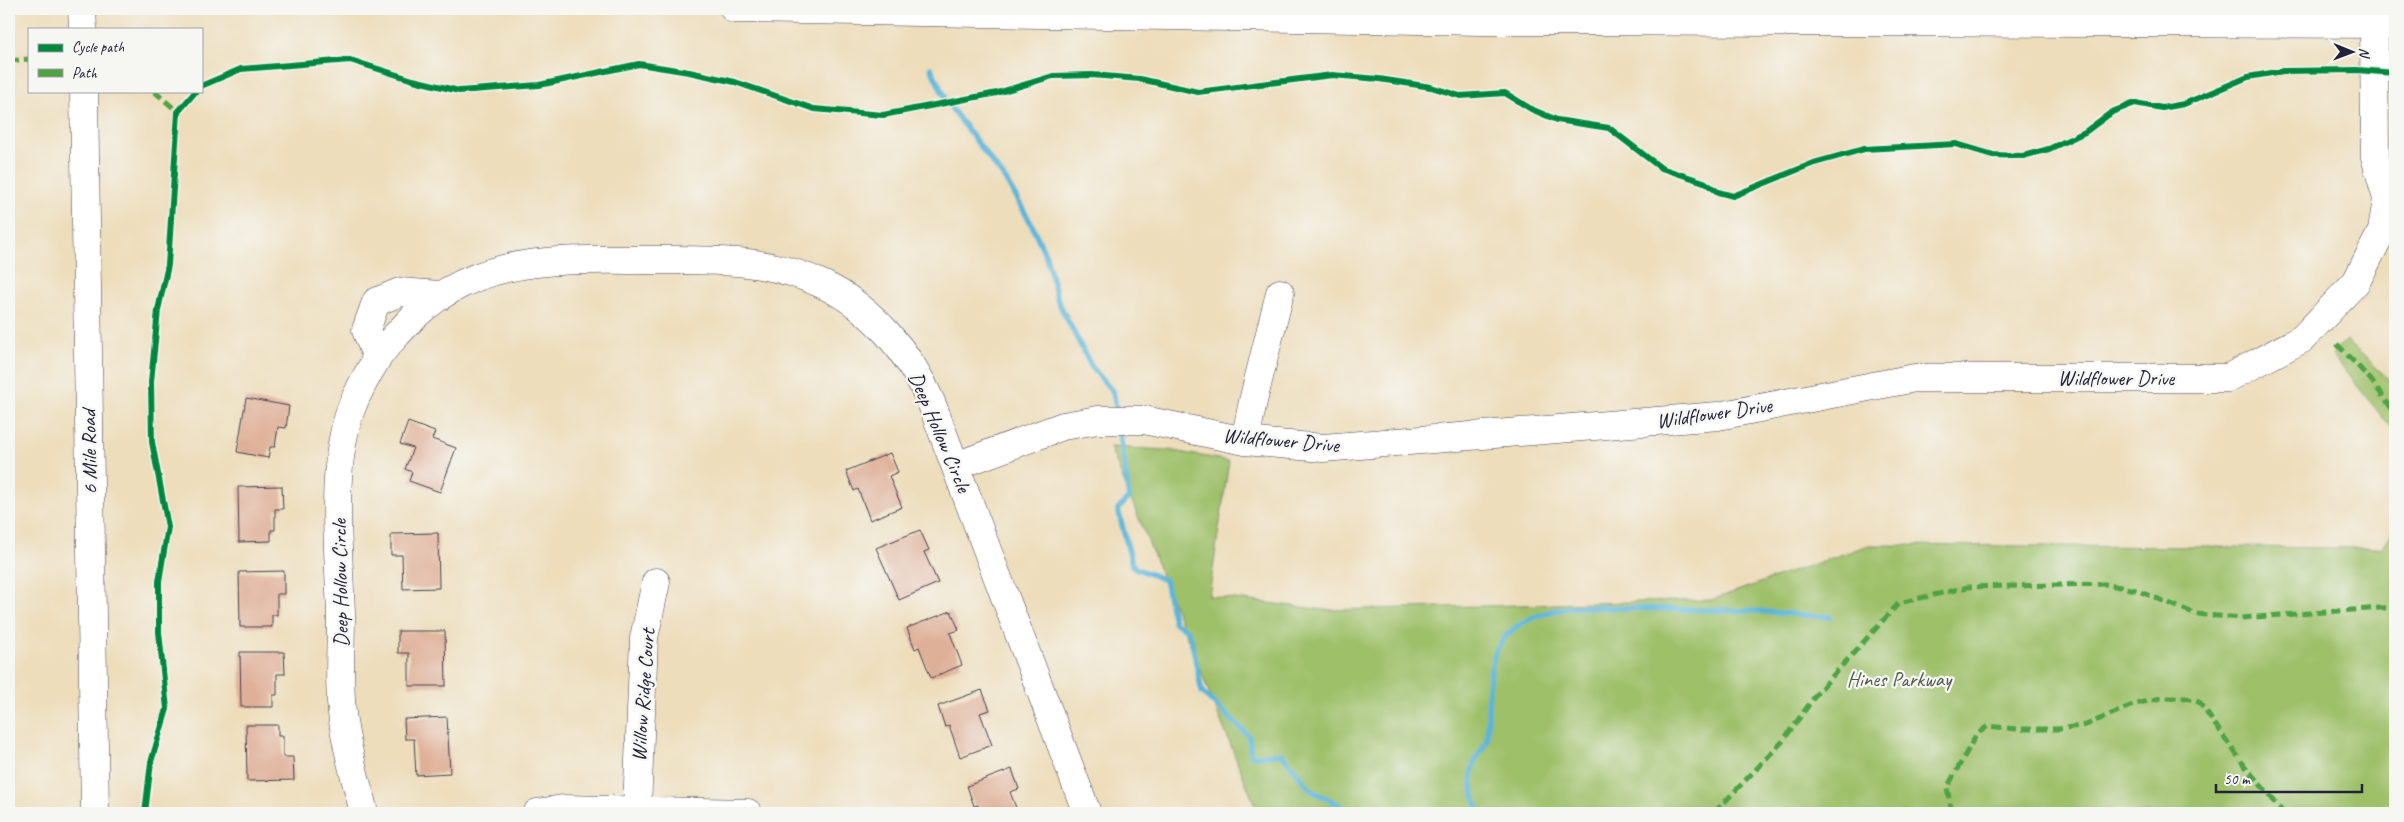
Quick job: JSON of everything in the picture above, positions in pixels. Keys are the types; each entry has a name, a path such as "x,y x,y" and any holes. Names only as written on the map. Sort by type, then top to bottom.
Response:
{"street":[{"path":"82,9 83,28"},
{"path":"734,9 2384,24"},
{"name":"Wildflower Drive","path":"956,466 1063,426 1098,420 1144,420 1245,441 1323,448 1718,416 1915,378 2228,378 2302,340 2356,282 2382,232 2391,191 2376,157 2384,24"},
{"name":"6 Mile Road","path":"84,92 95,813"},
{"name":"Deep Hollow Circle","path":"364,813 343,720 339,468 352,408 377,358 406,324 439,295 488,272 527,263 559,260 724,260 751,262 800,274 828,286 851,301 878,324 901,349 924,385 1087,813"},
{"name":"Deep Hollow Circle","path":"377,358 371,347 366,330 376,302 400,292 439,295"},
{"path":"1245,441 1280,293"},
{"name":"Willow Ridge Court","path":"637,809 644,638 656,582"},
{"path":"537,813 563,809 637,809 748,813"}],"green space":[{"path":"2347,340 2395,385 2395,433 2332,354"},
{"name":"Hines Parkway","path":"1110,447 1168,450 1229,461 1209,596 1326,610 1711,600 1869,545 2382,548 2395,528 2395,813 1258,813"}],"building":[{"path":"246,398 289,406 286,428 278,427 275,447 270,447 268,458 237,452"},
{"path":"408,422 435,432 432,439 456,448 440,492 409,481 412,472 405,469 413,448 400,444"},
{"path":"890,453 898,472 889,476 902,507 870,520 858,489 854,491 846,471"},
{"path":"282,486 283,509 275,509 275,530 271,530 271,541 239,542 238,487"},
{"path":"920,530 929,550 924,552 938,583 899,600 876,548"},
{"path":"438,533 439,588 403,589 402,555 391,555 391,534"},
{"path":"284,571 284,594 277,594 277,615 272,615 272,627 240,627 239,572"},
{"path":"951,611 959,630 950,633 962,665 931,678 919,647 915,649 907,628"},
{"path":"398,631 445,631 446,686 409,686 409,653 398,653"},
{"path":"240,652 284,652 285,674 277,674 277,695 273,695 273,707 241,707"},
{"path":"982,690 990,710 980,713 992,745 960,757 949,725 945,727 938,706"},
{"path":"447,717 450,773 416,775 414,739 405,739 404,719"},
{"path":"246,725 278,725 278,736 283,736 283,757 293,757 294,780 247,781"},
{"path":"1012,769 1019,789 1010,792 1018,813 981,813 978,805 974,806 967,786"}],"waterway":[{"path":"931,68 948,104 1005,179 1031,223 1046,256 1058,301 1091,366 1113,392 1117,412"},
{"path":"1119,426 1129,498 1118,509 1132,564 1135,568 1165,580 1174,622 1187,630 1191,638 1202,692 1248,735 1252,756 1282,754 1312,791 1340,805 1347,813"},
{"path":"1479,813 1473,789 1472,770 1487,739 1492,665 1496,651 1504,639 1513,629 1524,622 1550,612 1577,607 1756,611 1830,617"}],"marked path":[{"path":"9,61 28,59"},
{"path":"155,92 178,112"},
{"path":"2337,344 2371,380 2395,413"},
{"path":"1714,813 1782,742 1818,692 1899,603 1968,587 2104,584 2136,590 2196,614 2241,618 2395,607"},
{"path":"1952,813 1947,788 1976,735 1988,726 2017,729 2059,729 2086,725 2135,704 2161,698 2186,698 2199,702 2244,765 2284,813"}],"cycle path":[{"path":"202,86 241,69 350,60 413,80 459,91 539,85 639,64 735,82 814,109 883,115 997,93 1053,76 1092,75 1140,79 1198,92 1332,75 1379,79 1431,87 1460,96 1505,93 1531,109 1557,120 1609,128 1661,168 1704,182 1718,192 1733,196 1814,163 1864,149 1956,144 1993,155 2023,156 2049,149 2085,132 2112,112 2135,103 2162,108 2184,104 2248,77 2283,71 2357,70 2395,73"},
{"path":"145,813 151,762 167,709 159,632 159,581 168,527 152,442 151,382 158,310 168,265 178,112 195,92"}]}
